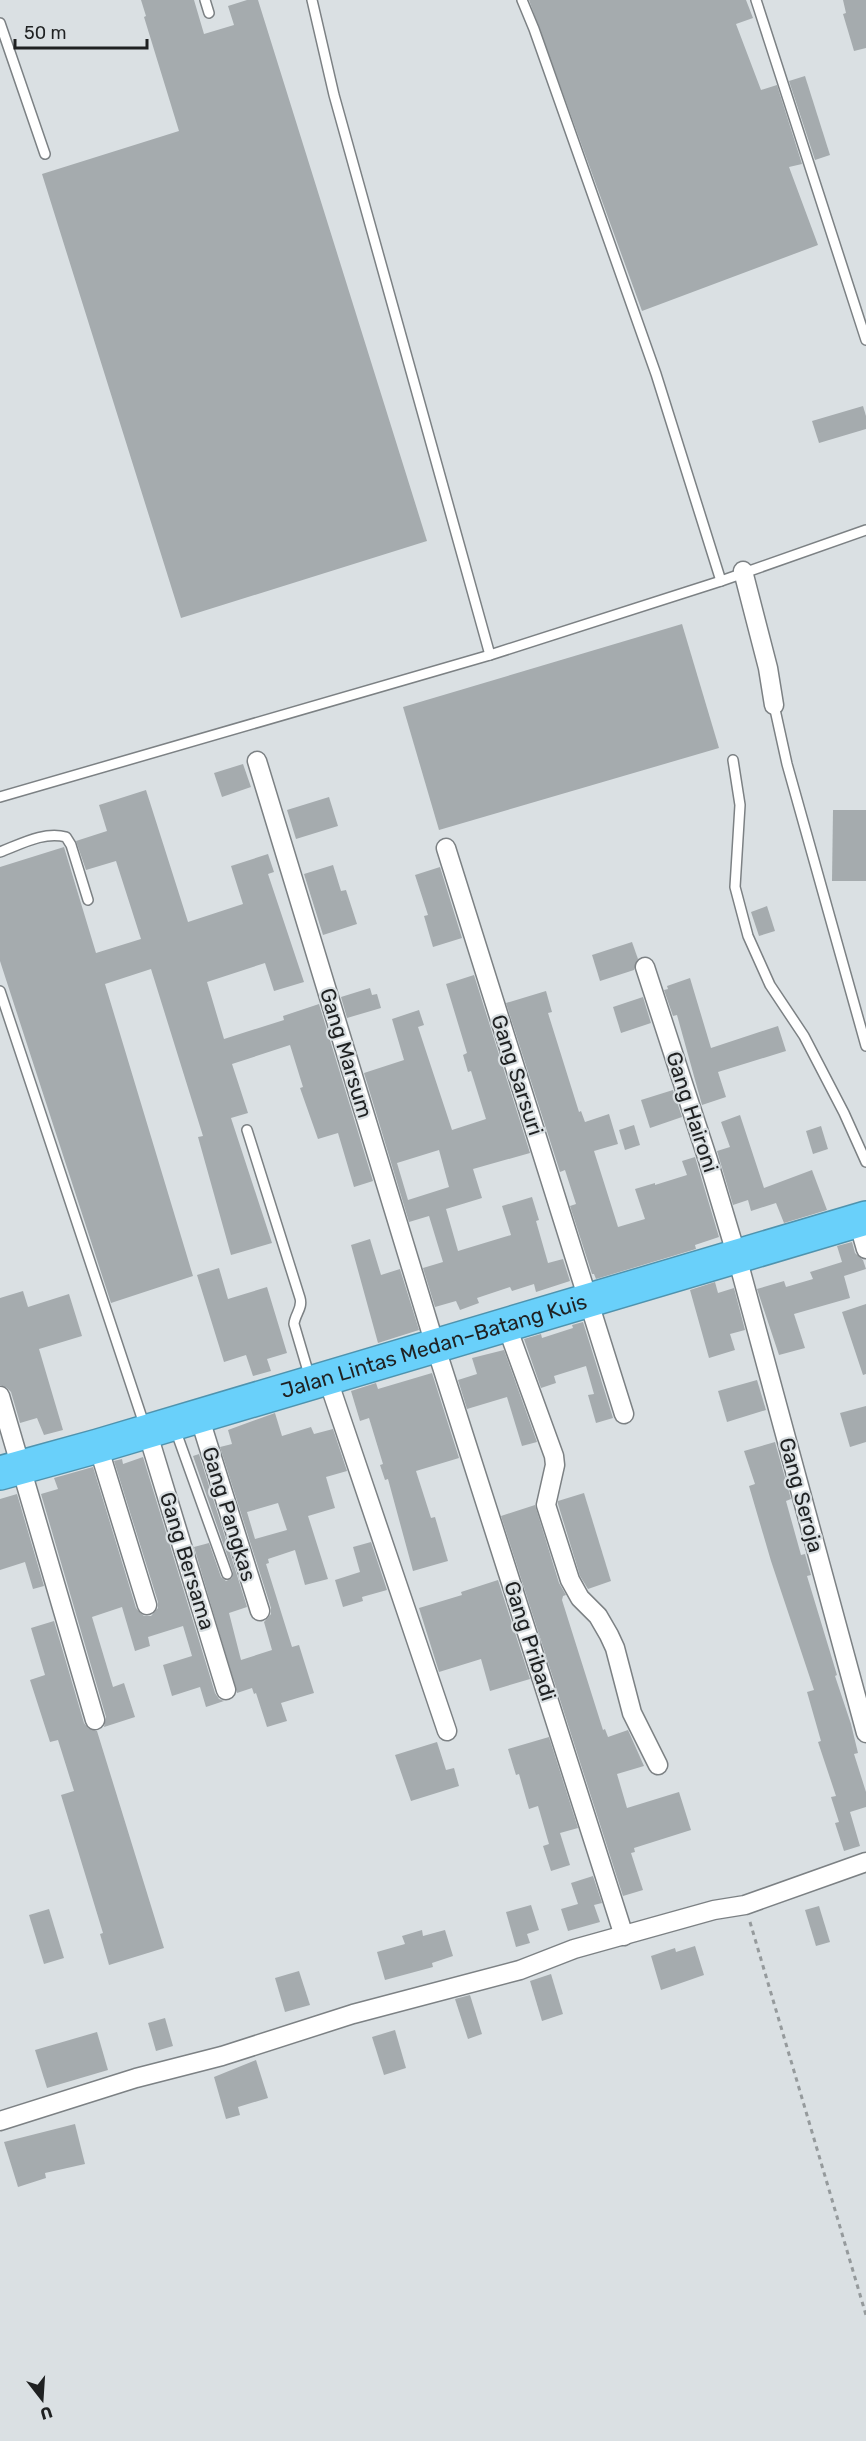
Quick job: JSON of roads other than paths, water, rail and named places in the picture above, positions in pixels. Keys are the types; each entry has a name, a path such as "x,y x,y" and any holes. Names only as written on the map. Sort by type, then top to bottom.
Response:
{"highway":[{"name":"Jalan Lintas Medan–Batang Kuis","path":"11,1470 737,1257 863,1229"}],"street":[{"path":"743,571 768,668 774,705"},
{"name":"Gang Marsum","path":"257,761 435,1346"},
{"name":"Gang Sarsuri","path":"446,848 624,1414"},
{"name":"Gang Haironi","path":"645,967 705,1148 737,1257"},
{"name":"Gang Seroja","path":"737,1257 866,1733"},
{"path":"506,1324 554,1456 555,1465 546,1505 570,1580 580,1598 597,1616 609,1635 615,1648 632,1713 658,1765"},
{"name":"Gang Pribadi","path":"435,1346 624,1936"},
{"path":"319,1380 447,1731"},
{"path":"0,1396 11,1470 95,1720"},
{"name":"Gang Pangkas","path":"173,1424 260,1611"},
{"name":"Gang Bersama","path":"173,1424 226,1690"},
{"path":"98,1446 147,1605"},
{"path":"0,2121 136,2078 222,2056 354,2014 520,1970 574,1949 714,1910 745,1905 866,1862"}],"lane":[{"path":"205,0 209,13"},
{"path":"312,0 333,95 490,655"},
{"path":"522,0 534,28 656,374 721,581"},
{"path":"756,0 866,340"},
{"path":"0,23 45,154"},
{"path":"0,797 490,655 721,581 743,571 866,530"},
{"path":"774,705 787,764 866,1046"},
{"path":"733,760 740,805 735,887 748,936 770,985 814,1055 866,1162"},
{"path":"0,852 33,839 56,834 66,837 71,845 88,900"},
{"path":"0,991 173,1424 227,1574"},
{"path":"247,1130 300,1298 301,1307 294,1318 294,1324 319,1380"}]}
